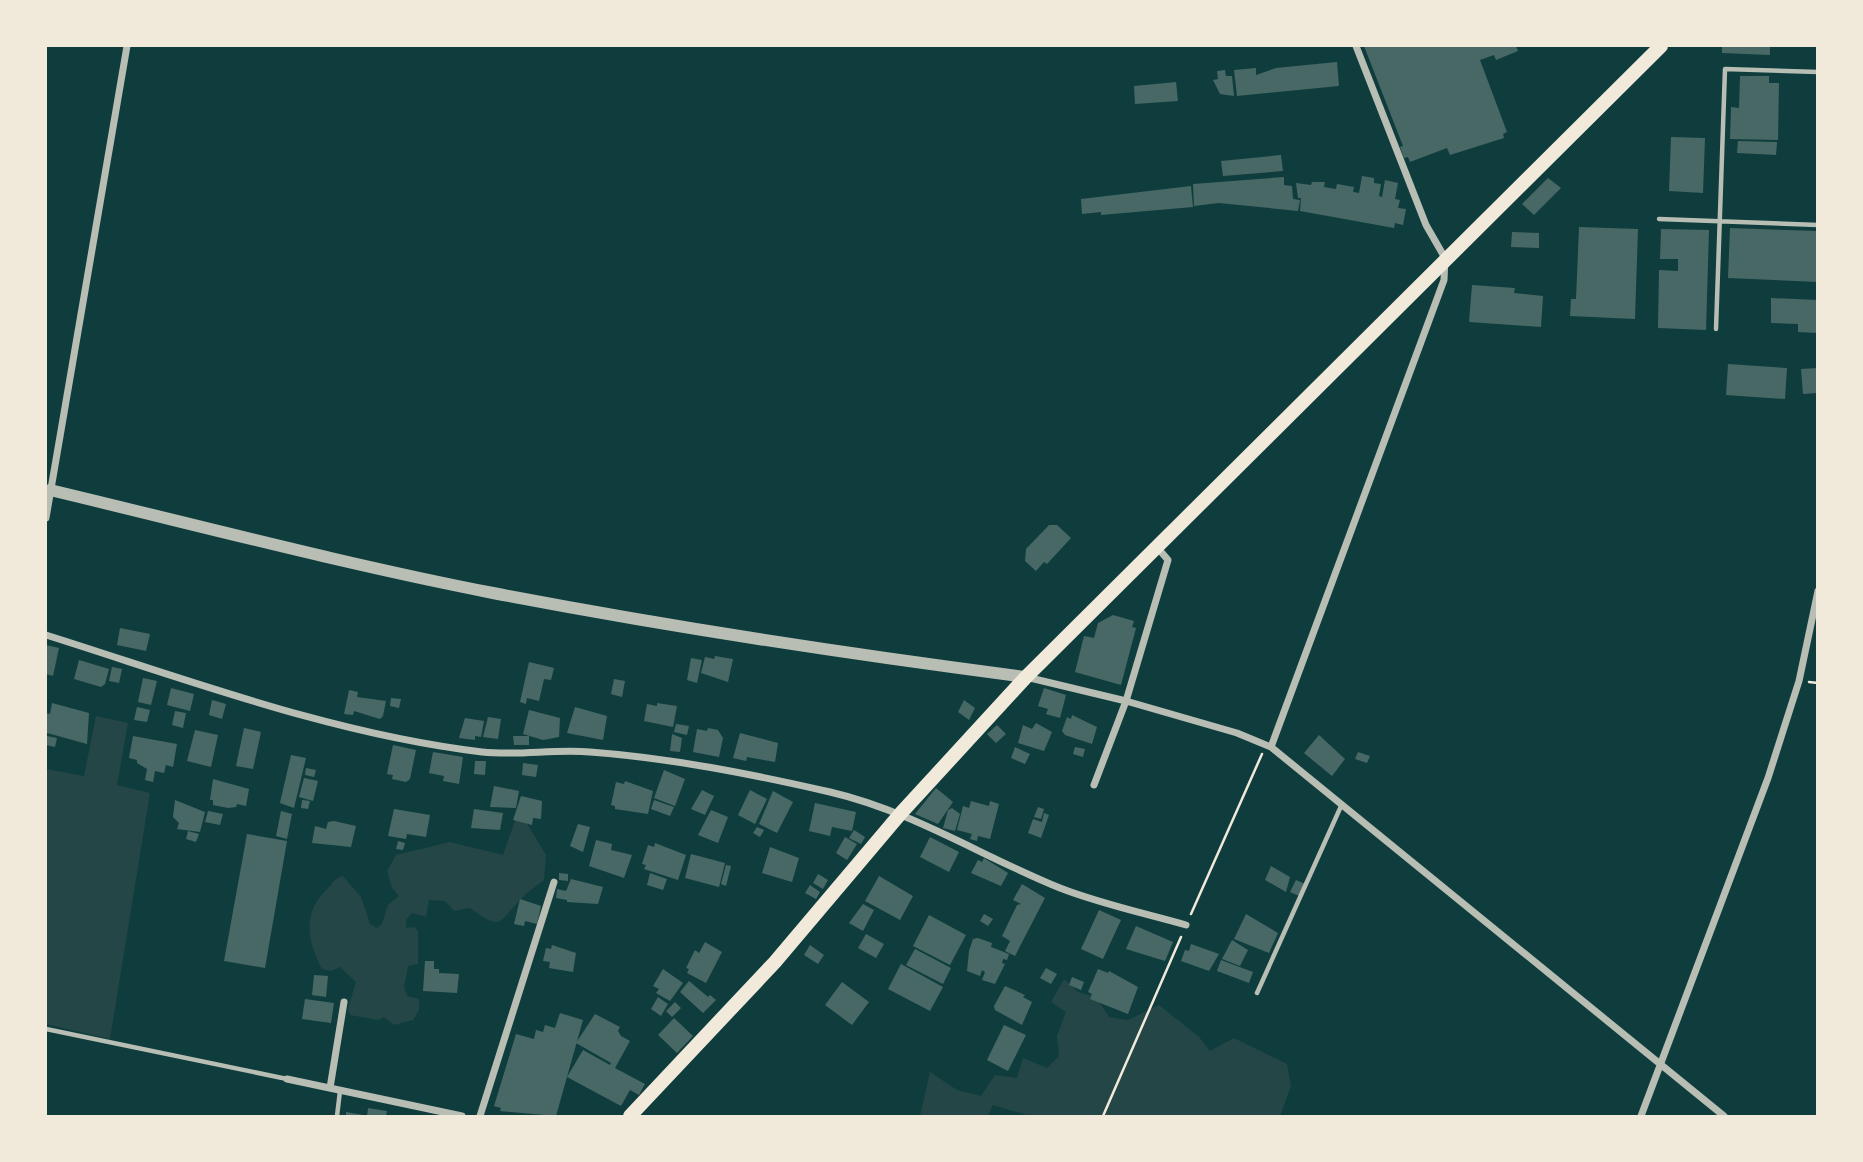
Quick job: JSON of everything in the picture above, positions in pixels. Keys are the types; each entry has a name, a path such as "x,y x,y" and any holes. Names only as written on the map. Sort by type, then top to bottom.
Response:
{"main road":[{"path":"630,1116 775,962 901,813 1026,677 1444,258 1661,46"}],"street":[{"path":"46,518 48,490 127,46"},
{"path":"1268,746 1444,280 1444,258 1426,225 1356,46"},
{"path":"48,490 493,593 810,649 1026,677 1126,701 1237,733 1268,746 1342,803 1724,1116"},
{"path":"1094,785 1126,701 1168,560 1157,547"},
{"path":"1641,1116 1768,778 1799,681 1818,592"},
{"path":"46,635 254,702 421,741 484,752 586,751 654,759 765,778 880,805 1062,889 1186,925"},
{"path":"480,1116 554,882"},
{"path":"330,1088 344,1002"},
{"path":"287,1079 462,1116"}],"lane":[{"path":"1716,329 1725,69 1818,72"},
{"path":"1659,219 1818,225"},
{"path":"1257,993 1342,803"},
{"path":"46,1029 267,1077 287,1079"},
{"path":"337,1116 340,1091"}],"path":[{"path":"1103,1116 1268,746"}],"shaded area":[{"path":"96,716 128,723 117,785 150,793 110,1039 46,1024 46,769 84,776"},
{"path":"516,818 526,822 546,855 544,880 524,895 504,918 495,922 470,908 454,911 445,901 429,900 426,917 412,913 406,920 406,928 415,927 418,932 418,964 408,966 404,987 407,996 419,999 419,1010 413,1020 394,1025 384,1017 378,1020 350,1015 348,1009 356,982 340,967 331,971 322,969 310,937 310,917 319,898 336,879 343,876 361,897 370,924 377,928 382,924 388,905 399,896 392,888 387,871 396,855 450,842 503,855"},
{"path":"1064,979 1078,992 1096,997 1109,1017 1128,1020 1159,1005 1199,1037 1210,1051 1234,1038 1287,1064 1291,1086 1280,1116 1030,1116 993,1105 988,1116 920,1116 930,1072 957,1090 981,1096 995,1075 1017,1078 1023,1058 1047,1068 1059,1056 1057,1036 1066,1012 1051,1002"}],"building":[{"path":"1364,46 1516,46 1518,51 1496,60 1494,55 1480,60 1507,132 1503,134 1504,138 1450,155 1447,148 1410,162 1408,157 1404,158 1400,147 1403,146"},
{"path":"1722,46 1770,46 1770,55 1722,53"},
{"path":"1337,62 1339,86 1237,96 1234,70 1256,68 1256,75 1276,68"},
{"path":"1225,70 1226,76 1232,76 1234,96 1220,94 1213,80 1218,79 1217,71"},
{"path":"1740,76 1769,76 1769,83 1779,83 1778,140 1730,139 1731,107 1739,108"},
{"path":"1176,82 1178,101 1135,104 1134,86"},
{"path":"1671,137 1705,138 1703,193 1669,191"},
{"path":"1738,141 1777,142 1776,155 1737,153"},
{"path":"1281,155 1283,171 1223,176 1221,161"},
{"path":"1362,176 1374,178 1374,183 1381,184 1379,196 1382,197 1385,180 1398,183 1395,199 1400,200 1398,208 1406,209 1403,225 1395,223 1394,228 1300,211 1301,198 1298,198 1296,183 1311,185 1312,182 1325,182 1324,187 1336,189 1337,184 1354,187 1353,192 1359,193"},
{"path":"1284,177 1284,185 1292,186 1293,199 1300,200 1298,211 1219,203 1194,206 1193,184"},
{"path":"1548,178 1561,188 1534,215 1522,204"},
{"path":"1191,186 1193,207 1101,215 1101,212 1082,214 1081,199"},
{"path":"1579,227 1638,229 1635,319 1570,316 1571,299 1576,299"},
{"path":"1730,228 1818,231 1818,282 1728,278"},
{"path":"1661,229 1709,230 1706,330 1658,328 1659,270 1678,271 1678,259 1660,259"},
{"path":"1512,232 1539,233 1539,248 1511,247"},
{"path":"1472,285 1515,288 1514,293 1543,296 1541,327 1469,322"},
{"path":"1771,298 1818,300 1818,333 1798,332 1798,324 1771,323"},
{"path":"1728,364 1787,368 1785,399 1726,395"},
{"path":"1818,368 1818,393 1803,394 1801,369"},
{"path":"1049,525 1057,525 1071,538 1047,564 1044,562 1036,571 1025,561 1026,549"},
{"path":"1113,615 1134,621 1132,627 1136,628 1121,685 1075,672 1084,636 1094,638 1098,623"},
{"path":"120,628 150,634 146,651 117,645"},
{"path":"46,645 59,648 53,676 46,674"},
{"path":"715,656 733,659 728,682 701,673 705,657 714,659"},
{"path":"691,658 702,660 697,683 687,680"},
{"path":"79,660 109,669 105,684 101,687 74,679"},
{"path":"529,662 554,668 551,680 544,679 539,701 527,698 526,704 520,702"},
{"path":"112,667 122,669 119,683 109,681"},
{"path":"143,678 157,681 151,705 138,702"},
{"path":"614,679 625,681 622,697 611,694"},
{"path":"171,688 194,694 190,711 167,705"},
{"path":"1044,688 1066,695 1060,718 1046,714 1048,709 1038,706"},
{"path":"349,690 358,692 357,697 386,701 383,716 380,719 354,711 353,715 344,714"},
{"path":"391,698 401,699 399,708 390,706"},
{"path":"212,700 226,704 222,719 209,715"},
{"path":"964,700 975,708 969,720 958,712"},
{"path":"52,703 89,713 87,744 47,733 46,713 50,714"},
{"path":"657,703 677,706 673,727 644,721 647,704 657,706"},
{"path":"137,707 150,710 147,722 134,720"},
{"path":"575,707 607,716 603,740 567,733"},
{"path":"529,710 560,718 559,737 543,740 523,734"},
{"path":"175,711 186,713 183,728 172,725"},
{"path":"1072,715 1097,727 1092,744 1065,735 1062,731 1067,717 1071,719"},
{"path":"488,717 501,719 498,739 483,737"},
{"path":"465,718 484,721 481,737 475,736 475,740 459,738"},
{"path":"1036,723 1052,732 1044,751 1018,743 1023,725 1032,729"},
{"path":"676,724 689,726 687,735 674,732"},
{"path":"997,725 1006,734 996,743 987,734"},
{"path":"244,728 261,732 253,769 236,766"},
{"path":"708,728 718,730 723,738 719,757 693,752 697,729 707,731"},
{"path":"195,730 218,735 211,767 187,761"},
{"path":"740,733 778,743 775,762 747,757 746,761 733,758"},
{"path":"672,734 682,738 680,752 670,751"},
{"path":"1319,735 1345,759 1332,776 1304,753"},
{"path":"47,736 57,738 55,747 46,745"},
{"path":"133,736 177,744 173,767 166,765 164,773 155,771 153,782 145,780 147,769 137,763 137,760 129,758"},
{"path":"513,736 529,736 529,745 514,745"},
{"path":"393,745 416,750 410,779 406,782 392,779 393,775 387,774"},
{"path":"1015,747 1030,754 1025,764 1011,758"},
{"path":"1075,747 1085,749 1083,757 1073,754"},
{"path":"433,752 463,757 459,784 443,781 444,776 429,773"},
{"path":"1358,752 1370,756 1367,763 1355,759"},
{"path":"291,755 306,758 294,808 280,803"},
{"path":"475,761 486,761 485,775 474,774"},
{"path":"523,763 538,765 536,777 522,775"},
{"path":"306,768 316,770 314,777 305,775"},
{"path":"664,770 685,779 675,806 654,798"},
{"path":"304,778 318,781 313,801 299,797"},
{"path":"213,779 249,789 246,806 237,804 236,807 228,808 213,805 213,800 210,800"},
{"path":"625,781 653,791 648,814 615,809 615,806 611,805 616,782 624,784"},
{"path":"494,786 519,791 516,808 490,807"},
{"path":"936,788 953,802 938,824 915,814"},
{"path":"702,790 714,796 705,815 691,809"},
{"path":"750,790 767,799 755,824 738,815"},
{"path":"773,791 793,802 777,833 759,824"},
{"path":"521,796 542,801 541,819 533,818 532,825 513,820"},
{"path":"175,800 205,812 200,832 177,829 179,823 173,817"},
{"path":"302,800 310,801 308,809 301,808"},
{"path":"654,800 674,807 670,816 651,809"},
{"path":"971,801 989,806 990,801 999,804 990,839 978,836 977,841 970,839 972,834 957,830 963,806 969,808"},
{"path":"815,803 856,812 852,831 832,827 830,836 809,831"},
{"path":"1038,807 1044,809 1041,819 1034,817"},
{"path":"952,808 960,814 955,831 943,828 948,810"},
{"path":"394,809 430,815 426,837 407,834 406,839 388,836"},
{"path":"474,809 503,813 500,830 471,828"},
{"path":"711,810 728,817 718,843 698,835"},
{"path":"208,811 223,814 220,825 205,822"},
{"path":"281,811 292,814 287,839 276,836"},
{"path":"1044,813 1049,815 1041,838 1028,833 1033,819 1042,822"},
{"path":"328,822 356,826 351,847 312,843 315,826 326,829"},
{"path":"578,824 590,827 583,852 570,846"},
{"path":"757,827 764,830 760,837 753,833"},
{"path":"854,830 865,837 861,844 849,838"},
{"path":"188,831 199,834 196,842 186,839"},
{"path":"247,834 287,841 265,968 224,961"},
{"path":"845,837 857,844 847,860 836,853"},
{"path":"930,837 959,852 949,872 920,857"},
{"path":"596,840 612,844 611,850 632,855 624,878 589,866"},
{"path":"398,841 405,843 403,850 396,849"},
{"path":"655,843 686,855 678,880 644,869 646,865 642,864 648,845 654,847"},
{"path":"770,847 799,858 792,882 762,873"},
{"path":"691,854 725,863 719,887 685,878"},
{"path":"984,858 1008,873 1001,886 971,873 978,860 982,862"},
{"path":"726,865 731,866 726,886 721,884"},
{"path":"1271,866 1290,877 1286,892 1265,880"},
{"path":"559,873 568,874 568,881 559,880"},
{"path":"650,873 667,879 663,890 647,885"},
{"path":"818,874 828,880 823,889 813,883"},
{"path":"879,876 913,896 900,920 865,901"},
{"path":"571,879 603,887 598,904 567,902 556,898 557,889 566,891"},
{"path":"1296,880 1305,884 1299,896 1290,892"},
{"path":"1022,884 1045,898 1015,956 1005,951 1010,941 1002,936 1017,905 1021,904 1013,900"},
{"path":"810,885 820,892 816,899 805,893"},
{"path":"520,899 541,906 537,924 525,921 524,926 514,924"},
{"path":"863,904 874,910 863,931 849,923"},
{"path":"1099,910 1121,920 1103,959 1081,949"},
{"path":"984,914 993,919 988,926 980,921"},
{"path":"1246,914 1278,933 1269,953 1234,939"},
{"path":"929,915 966,935 950,965 913,946"},
{"path":"1136,926 1173,942 1165,961 1126,949"},
{"path":"866,934 884,944 876,958 858,948"},
{"path":"978,938 1009,954 1007,960 1003,959 1002,963 1005,964 995,984 982,980 985,972 982,970 980,976 967,971 973,939"},
{"path":"1232,940 1248,950 1240,966 1222,959"},
{"path":"705,942 722,952 706,983 687,973 689,969 686,968 695,950 699,953"},
{"path":"1191,944 1219,954 1209,971 1181,961 1185,950 1189,951"},
{"path":"552,945 576,953 573,972 549,968 550,962 543,961 546,948 551,949"},
{"path":"810,945 824,955 818,964 804,955"},
{"path":"915,949 951,968 943,984 906,965"},
{"path":"1221,960 1253,972 1249,983 1217,971"},
{"path":"425,961 434,961 434,969 439,969 439,973 459,974 457,993 423,991"},
{"path":"901,964 943,987 930,1011 888,989"},
{"path":"1046,968 1057,974 1051,984 1040,978"},
{"path":"663,969 683,983 670,1001 656,993 659,989 653,986"},
{"path":"1098,969 1108,973 1109,971 1138,987 1128,1014 1090,999 1092,994 1088,992"},
{"path":"314,975 328,976 326,997 312,995"},
{"path":"1072,977 1084,982 1081,990 1069,985"},
{"path":"689,981 708,997 710,995 716,1000 703,1013 680,992"},
{"path":"842,982 869,1002 852,1025 825,1005"},
{"path":"1005,986 1025,995 1023,997 1032,1002 1022,1025 995,1010 994,1006"},
{"path":"658,997 668,1004 661,1016 651,1009"},
{"path":"305,999 334,1003 331,1023 302,1019"},
{"path":"675,1002 681,1008 672,1017 666,1011"},
{"path":"560,1013 583,1020 556,1116 500,1111 501,1108 494,1106 516,1034 534,1039 536,1030 543,1032 545,1025 555,1028"},
{"path":"595,1014 620,1027 618,1031 621,1036 630,1041 615,1068 645,1084 639,1095 630,1090 621,1106 567,1077 583,1050 610,1065 611,1063 576,1043"},
{"path":"674,1018 693,1036 677,1053 658,1035"},
{"path":"1004,1025 1026,1035 1008,1071 987,1060"},
{"path":"368,1108 387,1111 386,1116 367,1116"},
{"path":"346,1112 363,1115 346,1116"}]}
